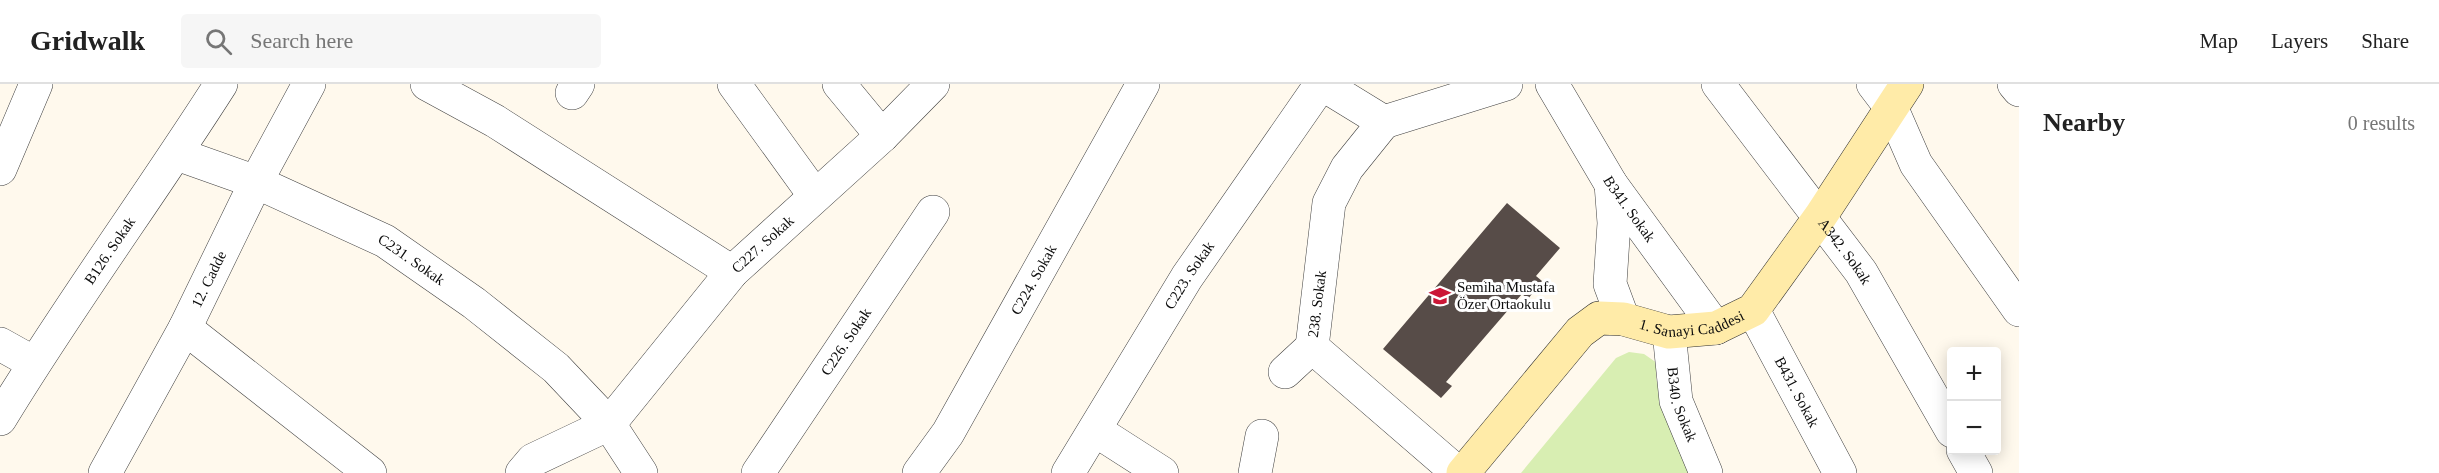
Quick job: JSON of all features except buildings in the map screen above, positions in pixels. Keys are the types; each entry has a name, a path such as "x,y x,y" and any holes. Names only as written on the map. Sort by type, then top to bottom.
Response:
{"street":[{"path":"0,169 36,84"},
{"name":"B126. Sokak","path":"0,419 34,363 177,154 220,84"},
{"name":"12. Cadde","path":"105,473 185,328 256,182 309,84"},
{"path":"427,84 495,121 732,272"},
{"path":"734,84 815,196"},
{"path":"839,84 882,136"},
{"name":"C227. Sokak","path":"609,424 732,272 882,136 933,84"},
{"name":"C224. Sokak","path":"919,473 948,433 1143,84"},
{"name":"C223. Sokak","path":"1068,473 1187,277 1321,84 1384,122"},
{"path":"1384,122 1464,90 1506,84"},
{"name":"B341. Sokak","path":"1552,84 1611,184 1716,328"},
{"name":"A342. Sokak","path":"1718,84 1861,272 1947,422"},
{"path":"2014,84 2019,90"},
{"path":"1891,92 1916,164 2019,310"},
{"name":"1. Sanayi Caddesi","path":"1463,473 1580,332 1599,318 1623,319 1669,332 1716,328 1753,310 1821,217 1891,92"},
{"name":"238. Sokak","path":"1384,122 1347,168 1329,203 1312,346 1458,473"},
{"name":"C231. Sokak","path":"177,154 256,182 386,241 474,303 556,368 609,424 641,473"},
{"path":"1611,184 1614,223 1610,284 1623,319"},
{"name":"C226. Sokak","path":"758,473 933,212"},
{"name":"B431. Sokak","path":"1753,310 1840,473"},
{"path":"185,328 370,473"},
{"name":"B340. Sokak","path":"1669,332 1676,400 1706,473"},
{"path":"0,344 34,363"},
{"path":"1284,372 1312,346"},
{"path":"522,473 533,460 609,424"},
{"path":"1095,430 1162,473"},
{"path":"1255,473 1262,436"},
{"path":"1966,455 1976,473"}],"green space":[{"path":"1629,352 1644,354 1657,363 1656,379 1690,473 1521,473 1616,358"}],"place":[{"name":"Semiha Mustafa Özer Ortaokulu","path":"1440,296"}]}
